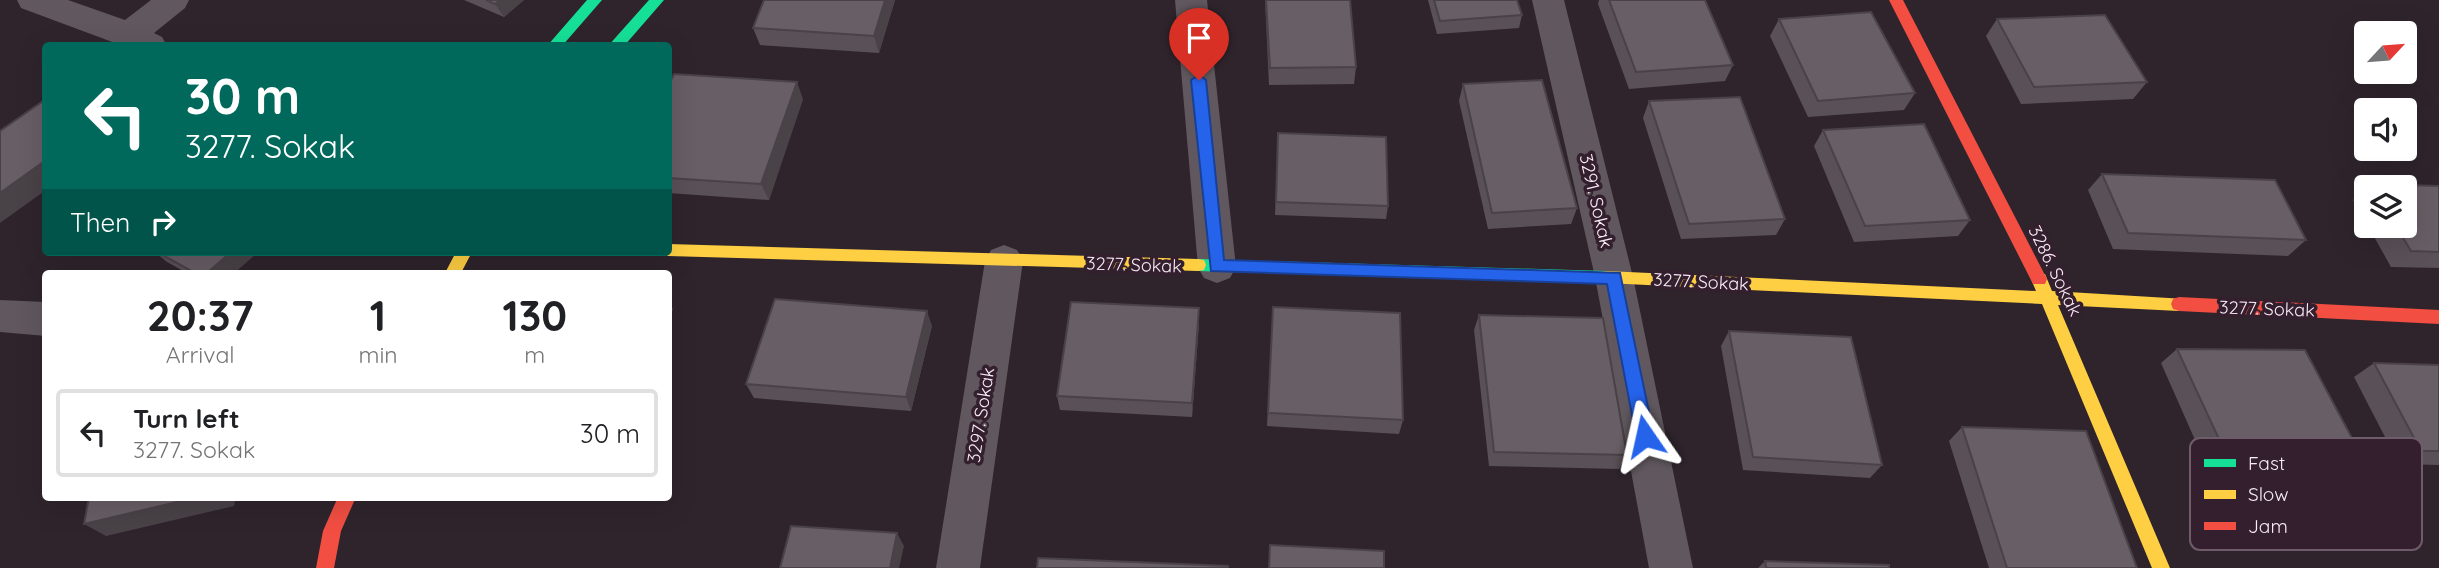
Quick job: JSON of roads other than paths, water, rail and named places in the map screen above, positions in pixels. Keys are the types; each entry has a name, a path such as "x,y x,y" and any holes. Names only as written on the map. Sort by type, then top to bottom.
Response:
{"street":[{"path":"33,0 140,40 173,0"},
{"path":"558,42 595,0"},
{"path":"619,42 657,0"},
{"path":"1191,0 1217,267"},
{"name":"3291. Sokak","path":"1548,0 1614,277 1671,568"},
{"name":"3286. Sokak","path":"1896,0 2050,300 2161,568"},
{"name":"3277. Sokak","path":"672,250 1614,277 2439,317"},
{"name":"3297. Sokak","path":"957,568 1004,261"},
{"path":"0,316 42,319"},
{"path":"325,568 332,531 345,501"}]}
